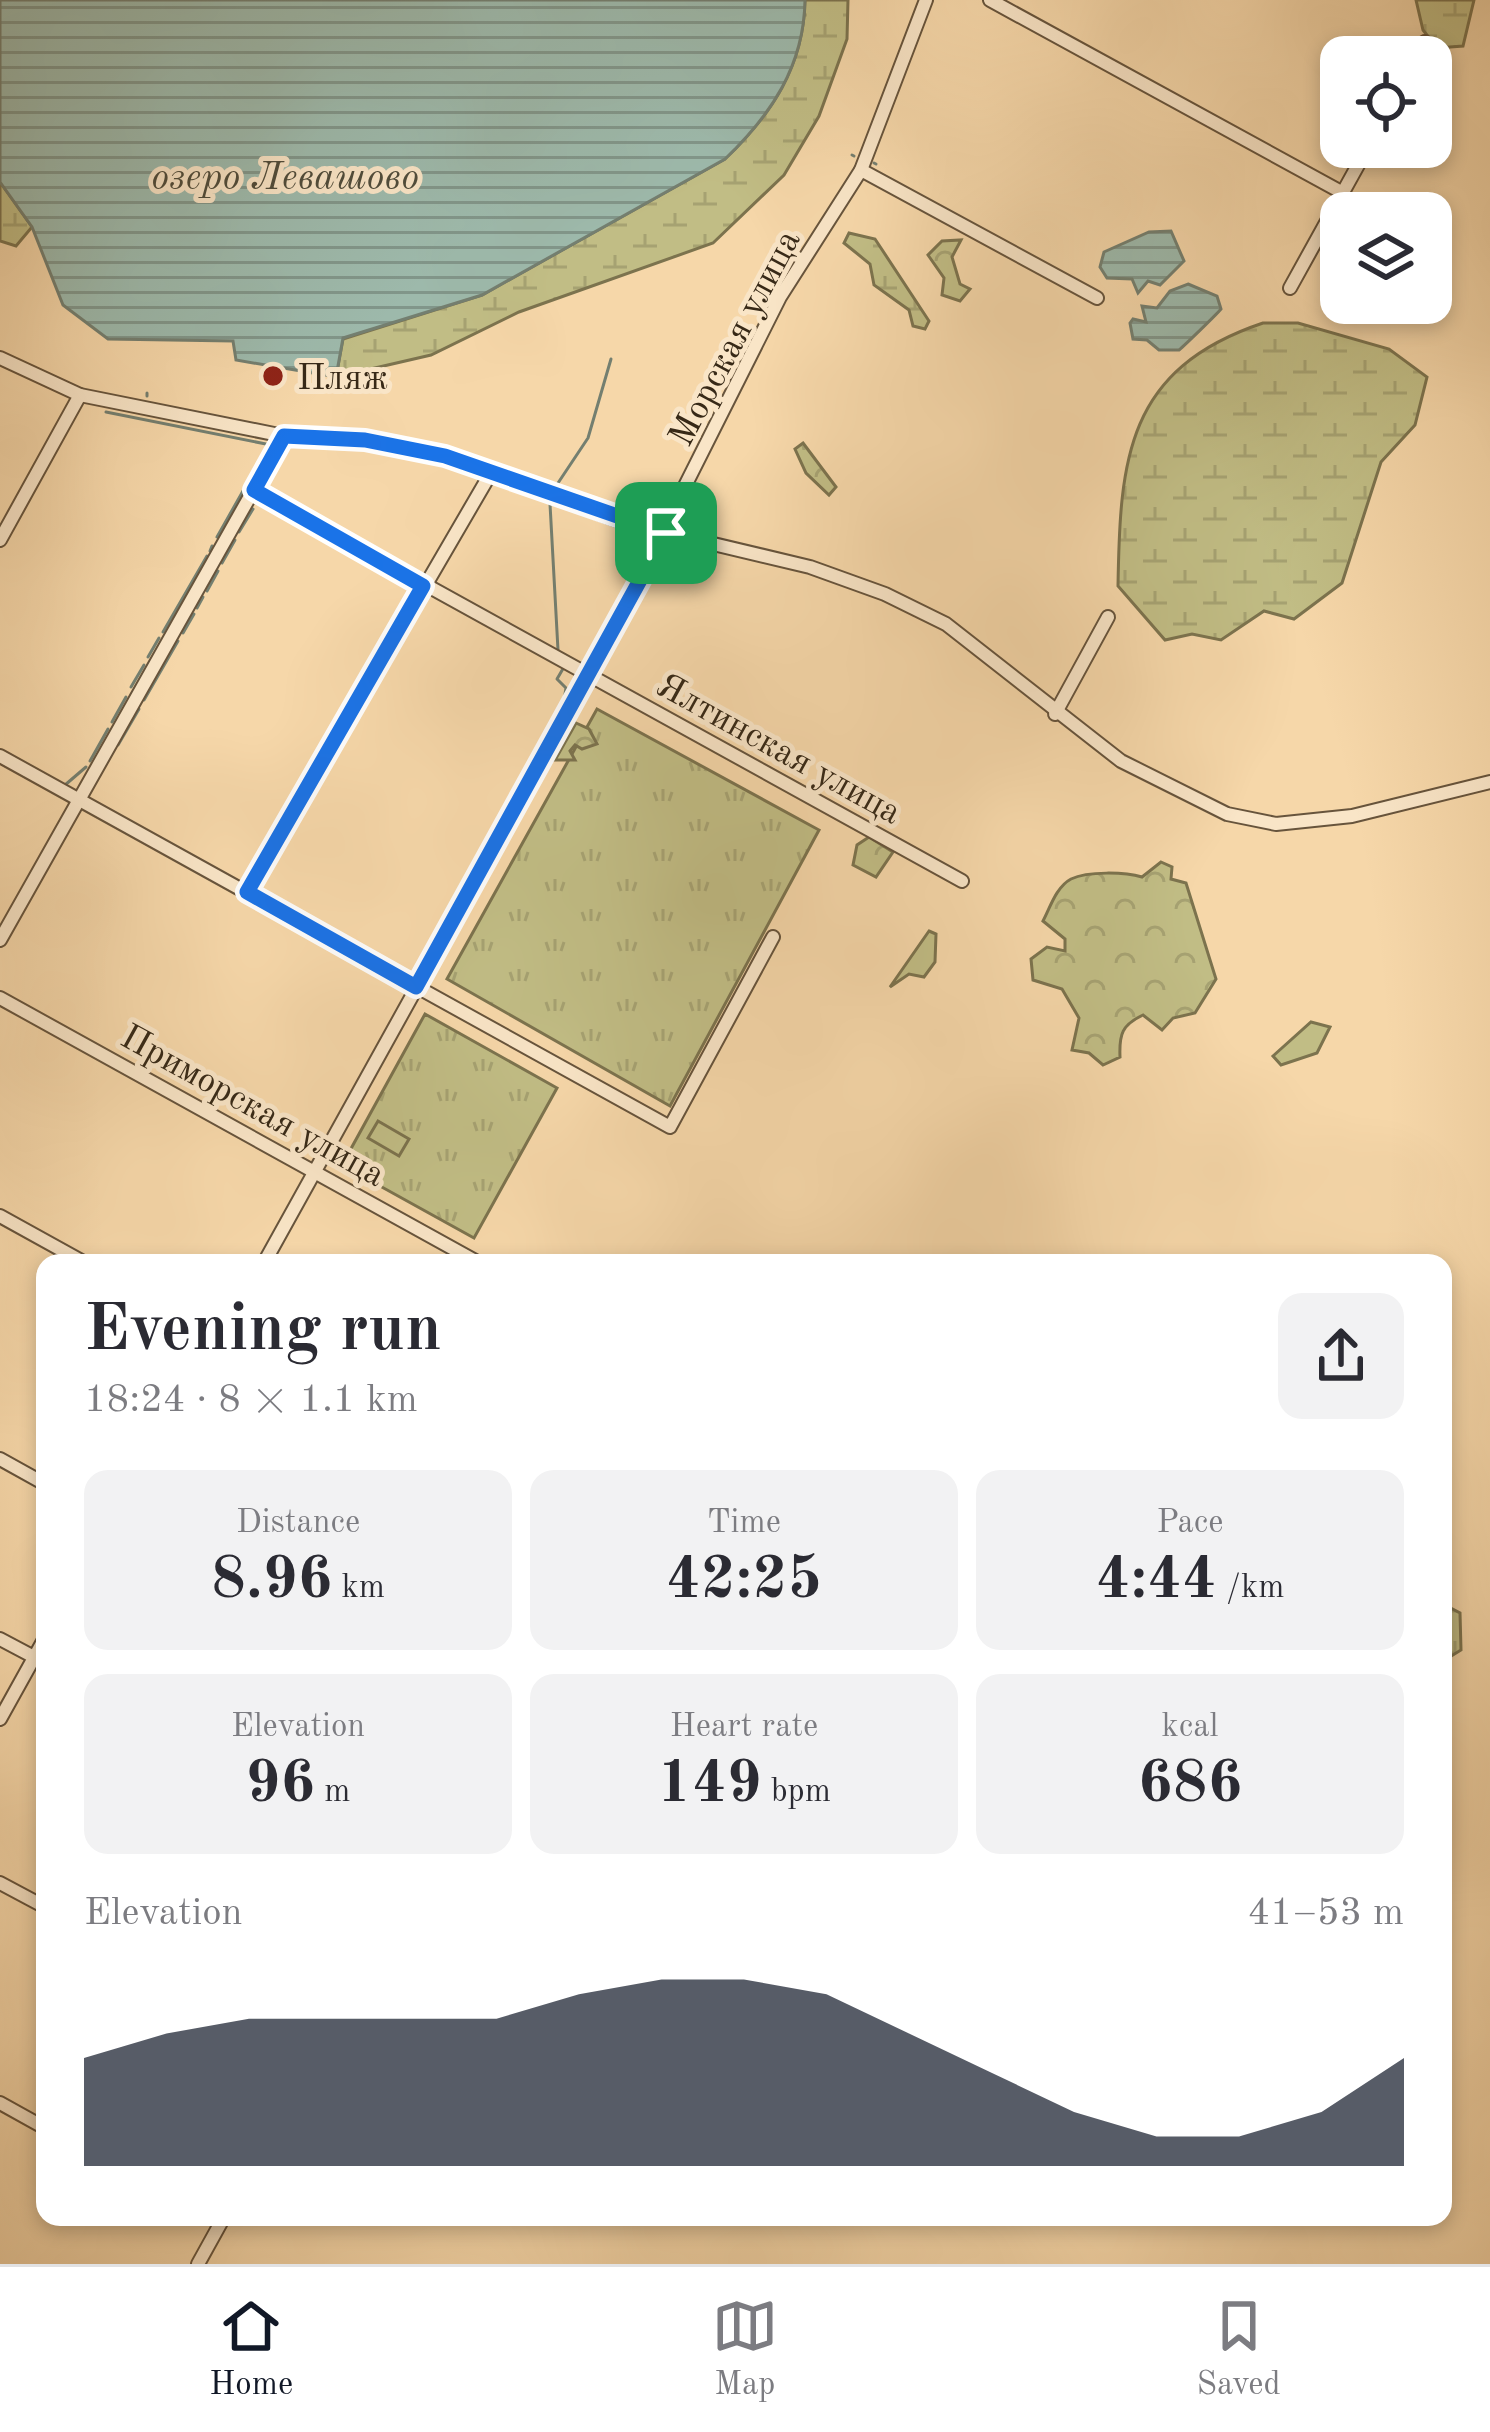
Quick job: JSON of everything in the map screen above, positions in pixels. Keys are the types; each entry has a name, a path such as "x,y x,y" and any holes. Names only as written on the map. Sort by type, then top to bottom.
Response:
{"street":[{"name":"Морская улица","path":"268,1254 592,673 780,297 861,170 926,0"},
{"path":"990,0 1341,192"},
{"path":"861,170 1097,298"},
{"path":"1290,288 1320,234"},
{"path":"0,358 80,395 284,436 395,444 492,471 666,533 810,567 922,610 1120,760 1227,814 1276,824 1352,816 1490,782"},
{"path":"0,540 80,395"},
{"path":"0,940 284,436"},
{"path":"247,892 492,471"},
{"name":"Ялтинская улица","path":"254,490 962,881"},
{"path":"1055,713 1108,617"},
{"path":"0,756 670,1127 773,937"},
{"name":"Приморская улица","path":"0,998 463,1254"},
{"path":"0,1216 69,1254"},
{"path":"0,1460 36,1479"},
{"path":"0,1639 34,1658"},
{"path":"0,1719 36,1654"},
{"path":"0,1883 36,1902"},
{"path":"0,2103 36,2123"},
{"path":"198,2264 214,2226"}],"green space":[{"path":"805,0 848,0 847,39 819,116 784,175 713,243 519,312 431,355 336,377 343,339 482,295 725,159 757,125 782,88 799,46"},
{"path":"1416,0 1474,0 1463,46 1452,47 1452,36 1428,36"},
{"path":"0,182 32,227 16,246 0,241"},
{"path":"849,233 875,239 929,321 925,329 913,326 909,310 874,285 870,264 844,243"},
{"path":"961,240 952,257 960,284 970,289 960,301 942,295 944,278 928,255 942,241"},
{"path":"1263,323 1298,323 1389,349 1427,377 1415,425 1381,462 1342,583 1294,619 1264,611 1221,640 1192,634 1165,640 1118,586 1122,498 1129,459 1157,393 1183,366 1218,342"},
{"path":"803,443 836,487 829,495 806,473 795,449"},
{"path":"597,709 819,830 670,1106 447,979"},
{"path":"576,723 589,729 597,744 582,749 575,745 570,751 575,760 555,760"},
{"path":"869,837 893,852 876,877 853,865 857,845"},
{"path":"1161,862 1172,867 1171,879 1186,883 1216,979 1195,1013 1173,1018 1162,1030 1143,1015 1130,1023 1121,1036 1120,1057 1103,1065 1089,1053 1072,1050 1079,1018 1062,989 1033,980 1031,959 1047,947 1065,951 1065,939 1043,921 1066,883 1096,874 1142,877"},
{"path":"929,931 936,934 935,962 924,977 909,974 890,987"},
{"path":"425,1014 557,1088 474,1238 342,1165"},
{"path":"1311,1022 1330,1027 1317,1053 1281,1065 1273,1056"},
{"path":"378,1121 409,1139 399,1156 368,1138"},
{"path":"1452,1609 1460,1613 1461,1650 1452,1656"}],"water":[{"name":"озеро Левашово","path":"0,0 805,0 799,46 782,88 757,125 725,159 482,295 343,338 336,377 236,360 233,341 108,339 63,305 32,227 0,182"},
{"path":"1171,231 1184,261 1160,285 1148,281 1138,293 1132,279 1107,278 1100,267 1104,252 1149,232"},
{"path":"1188,284 1217,296 1221,309 1179,350 1159,350 1147,340 1133,339 1133,319 1146,322 1142,306 1157,308 1170,291"}],"waterway":[{"path":"556,486 588,438 611,359"},
{"path":"106,412 266,444"},
{"path":"217,537 243,491"},
{"path":"550,504 558,650"},
{"path":"239,532 253,509"},
{"path":"222,563 235,540"},
{"path":"210,551 212,546"},
{"path":"163,632 207,556"},
{"path":"207,591 218,571"},
{"path":"197,608 203,597"},
{"path":"183,633 194,614"},
{"path":"148,657 159,638"},
{"path":"144,700 178,641"},
{"path":"131,687 144,665"},
{"path":"564,667 557,679 566,688 564,700"},
{"path":"112,722 126,697"},
{"path":"118,745 139,709"},
{"path":"90,761 108,729"},
{"path":"65,785 86,767"}],"place":[{"name":"Пляж","path":"273,376"}],"route":[{"path":"284,436 365,440 445,456 626,523 666,533 416,987 247,892 423,586 254,490 284,436"}]}
